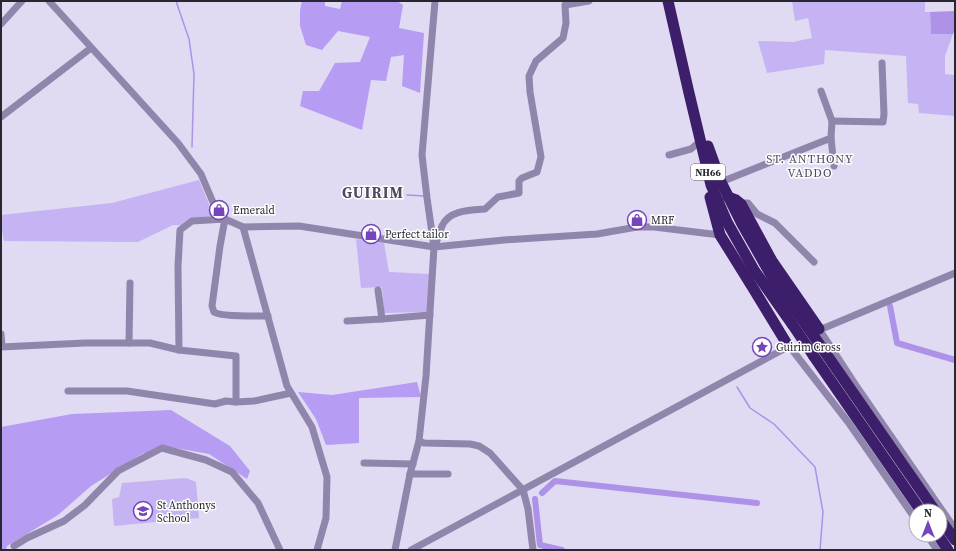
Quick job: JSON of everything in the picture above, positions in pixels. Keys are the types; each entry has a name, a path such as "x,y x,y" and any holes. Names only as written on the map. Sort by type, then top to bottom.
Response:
{"highway":[{"name":"NH66","path":"668,1 700,141 716,184 727,222 754,270 796,321 822,348 929,503"},
{"name":"NH66","path":"674,1 709,148 716,184 728,197 813,355 915,503"},
{"path":"716,184 710,195 720,235 790,347"},
{"path":"728,197 740,203 772,261 820,329"},
{"path":"948,530 955,540"}],"street":[{"path":"1,24 22,1"},
{"path":"49,1 178,143 201,174 215,208 225,219"},
{"path":"395,550 410,474 419,441 426,376 434,247 426,198 422,155 434,1"},
{"path":"434,247 443,224 452,214 485,210 498,197 519,193 519,181 522,178 538,172 541,157 530,92 529,76 536,60 563,38 566,23 565,5 589,1"},
{"path":"1,117 91,48"},
{"path":"832,121 883,122 882,63"},
{"path":"821,91 832,121 831,138 834,166"},
{"path":"716,184 831,138"},
{"path":"669,155 691,148 700,141"},
{"path":"740,203 748,203 757,214 774,223 814,262"},
{"path":"225,219 212,306 213,311 215,313 228,315 268,316"},
{"path":"179,350 178,266 180,230 192,221 225,219 243,226 299,226 434,247 504,240 597,234 637,227 654,227 720,235"},
{"path":"243,226 287,386 312,427 327,477 326,518 317,550"},
{"path":"411,550 790,347 820,329 955,273"},
{"path":"129,343 130,283"},
{"path":"378,290 382,319"},
{"path":"347,321 430,315"},
{"path":"820,329 855,384 955,529"},
{"path":"1,334 2,346 129,343 150,344 179,350 236,356 236,402"},
{"path":"790,347 848,422 908,508"},
{"path":"68,391 127,391 215,404 226,401 254,401 291,393"},
{"path":"419,441 424,443 470,444 479,446 490,453 523,490 528,509 533,550"},
{"path":"14,546 27,538 64,522 85,505 118,471 162,448 206,460 232,472 258,503 280,550"},
{"path":"364,463 413,464"},
{"path":"410,474 448,474"}],"shaded area":[{"path":"302,1 325,1 325,6 340,9 342,1 397,1 403,5 399,28 424,33 420,93 402,86 404,55 391,57 386,81 371,80 362,130 300,106 303,91 319,91 335,63 360,62 370,37 338,31 322,50 306,45 300,26 300,10"},
{"path":"792,1 925,1 925,12 930,12 931,34 953,34 945,56 945,74 955,75 955,116 919,113 918,104 908,103 906,56 825,50 824,64 767,73 758,41 793,42 812,38 808,18 795,21"},
{"path":"955,11 955,29 953,34 931,34 930,12"},
{"path":"199,180 214,216 191,218 181,225 173,225 138,242 4,241 1,226 1,215 112,203"},
{"path":"356,239 384,243 389,272 430,274 427,312 384,313 382,287 361,288"},
{"path":"417,382 421,397 359,398 359,443 326,445 316,419 298,392 332,395"},
{"path":"171,410 230,446 250,471 247,479 209,454 170,447 142,454 91,486 58,515 7,546 6,550 1,550 1,427 72,414"},
{"path":"186,478 196,482 199,518 114,526 112,499 119,497 122,483"}],"waterway":[{"path":"176,1 189,39 194,74 192,147"},
{"path":"407,195 424,196"},
{"path":"890,306 897,343 955,360"},
{"path":"737,387 750,408 774,424 815,467 823,512 820,550"},
{"path":"542,493 555,481 757,503"},
{"path":"535,499 540,545 562,550"}],"place":[{"name":"Emerald","path":"219,210"},
{"name":"MRF","path":"637,220"},
{"name":"Perfect tailor","path":"371,234"},
{"name":"Guirim Cross","path":"762,347"},
{"name":"St Anthonys School","path":"143,511"}],"district":[{"name":"ST. ANTHONY VADDO","path":"810,166"},
{"name":"GUIRIM","path":"373,192"}]}
